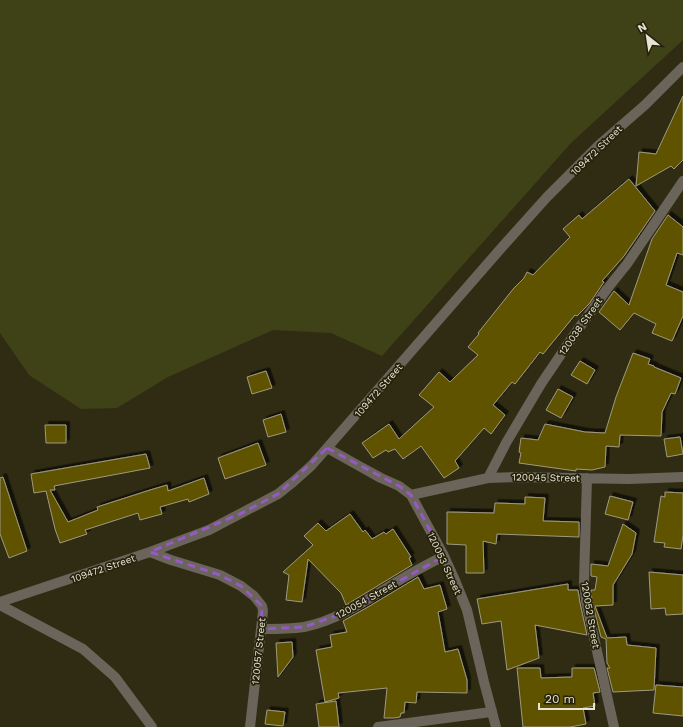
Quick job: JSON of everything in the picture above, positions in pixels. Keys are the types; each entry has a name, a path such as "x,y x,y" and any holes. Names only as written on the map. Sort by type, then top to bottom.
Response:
{"street":[{"name":"109472 Street","path":"0,602 150,552 209,530 278,494 311,466 328,448 503,246 548,197 599,146 683,67"},
{"name":"120038 Street","path":"488,478 506,443 541,384 574,334 627,264 683,181"},
{"name":"120053 Street","path":"328,448 381,478 399,486 411,495 444,556 467,610 496,727"},
{"name":"120045 Street","path":"411,495 488,478 629,479 683,477"},
{"name":"120052 Street","path":"587,478 584,588 614,727"},
{"name":"120057 Street","path":"150,552 220,575 241,586 254,596 262,606 263,611 250,727"},
{"name":"120054 Street","path":"261,629 304,627 324,621 357,606 398,581 444,556"},
{"path":"0,605 83,649 116,677 152,727"},
{"path":"378,727 492,711"}],"highlighted area":[{"path":"327,448 399,486 411,495 444,556 341,614 304,627 261,629 262,606 241,586 220,575 150,552 242,513 278,494"}],"green space":[{"path":"0,0 683,0 683,40 571,143 382,356 331,333 273,330 168,377 117,408 81,409 29,375 0,333"}],"building":[{"path":"683,96 683,160 674,169 671,166 636,186 639,152 656,154"},
{"path":"629,179 655,211 624,256 602,281 604,282 589,304 577,316 575,315 543,354 540,352 515,384 512,382 493,405 505,415 491,434 484,428 455,461 459,468 444,478 421,446 403,459 395,449 388,452 386,450 373,458 362,443 389,424 399,439 434,407 419,395 439,372 450,382 478,355 468,347 514,288 524,278 527,272 533,275 570,237 563,229 579,215 582,219"},
{"path":"668,215 683,227 683,255 677,253 666,285 683,292 683,316 672,341 652,333 656,324 634,313 620,330 599,312 614,291 629,305 652,239"},
{"path":"633,353 650,359 648,364 681,378 675,394 671,393 662,412 661,436 620,435 619,447 606,446 605,467 592,470 576,469 576,471 519,463 521,438 538,440 545,424 585,432 605,433 616,397"},
{"path":"580,361 595,370 587,384 571,375"},
{"path":"266,371 272,388 252,394 247,377"},
{"path":"558,389 573,397 561,418 546,410"},
{"path":"281,414 286,432 268,437 263,420"},
{"path":"45,425 66,425 66,443 46,443"},
{"path":"680,437 683,454 667,457 664,439"},
{"path":"258,443 266,465 225,479 218,458"},
{"path":"146,454 150,468 54,486 55,490 50,490 68,522 98,510 97,507 167,485 168,491 204,478 209,494 189,502 188,499 160,507 162,514 140,520 138,513 85,530 87,534 60,543 46,491 34,493 31,474"},
{"path":"3,477 27,551 9,558 0,534 0,478"},
{"path":"665,492 683,493 683,535 681,549 664,547 665,543 654,542 661,496 665,497"},
{"path":"610,496 633,502 628,520 605,514"},
{"path":"525,497 545,498 543,521 579,522 579,537 497,534 496,544 483,541 484,573 466,573 466,545 447,544 447,512 494,513 495,503 525,504"},
{"path":"350,514 363,532 365,530 372,539 384,532 386,534 393,529 411,557 409,558 412,565 346,605 341,593 308,559 302,602 286,600 289,575 283,572 313,545 304,536 318,523 326,531"},
{"path":"623,524 636,533 632,554 613,585 613,605 595,606 607,638 626,637 627,645 656,648 654,690 613,692 607,668 610,668 607,663 606,639 601,637 592,601 591,590 595,590 597,577 591,576 591,564 608,566"},
{"path":"649,572 683,575 683,614 666,615 665,608 651,609"},
{"path":"418,577 424,589 440,585 447,609 438,612 445,652 458,649 467,680 467,693 417,692 416,703 405,702 404,713 401,713 400,717 394,718 384,718 387,688 338,693 339,698 325,702 316,650 332,647 330,635 347,632 343,621"},
{"path":"568,584 568,590 578,590 587,635 535,625 539,658 507,670 501,621 482,624 477,599"},
{"path":"292,642 293,657 278,677 276,643"},
{"path":"517,668 540,668 541,678 572,677 572,668 594,668 600,692 593,693 595,706 583,708 586,724 570,727 523,727"},
{"path":"656,685 683,687 683,716 653,713"},
{"path":"336,701 339,727 319,727 316,704"},
{"path":"267,710 285,712 283,726 265,724"}]}
